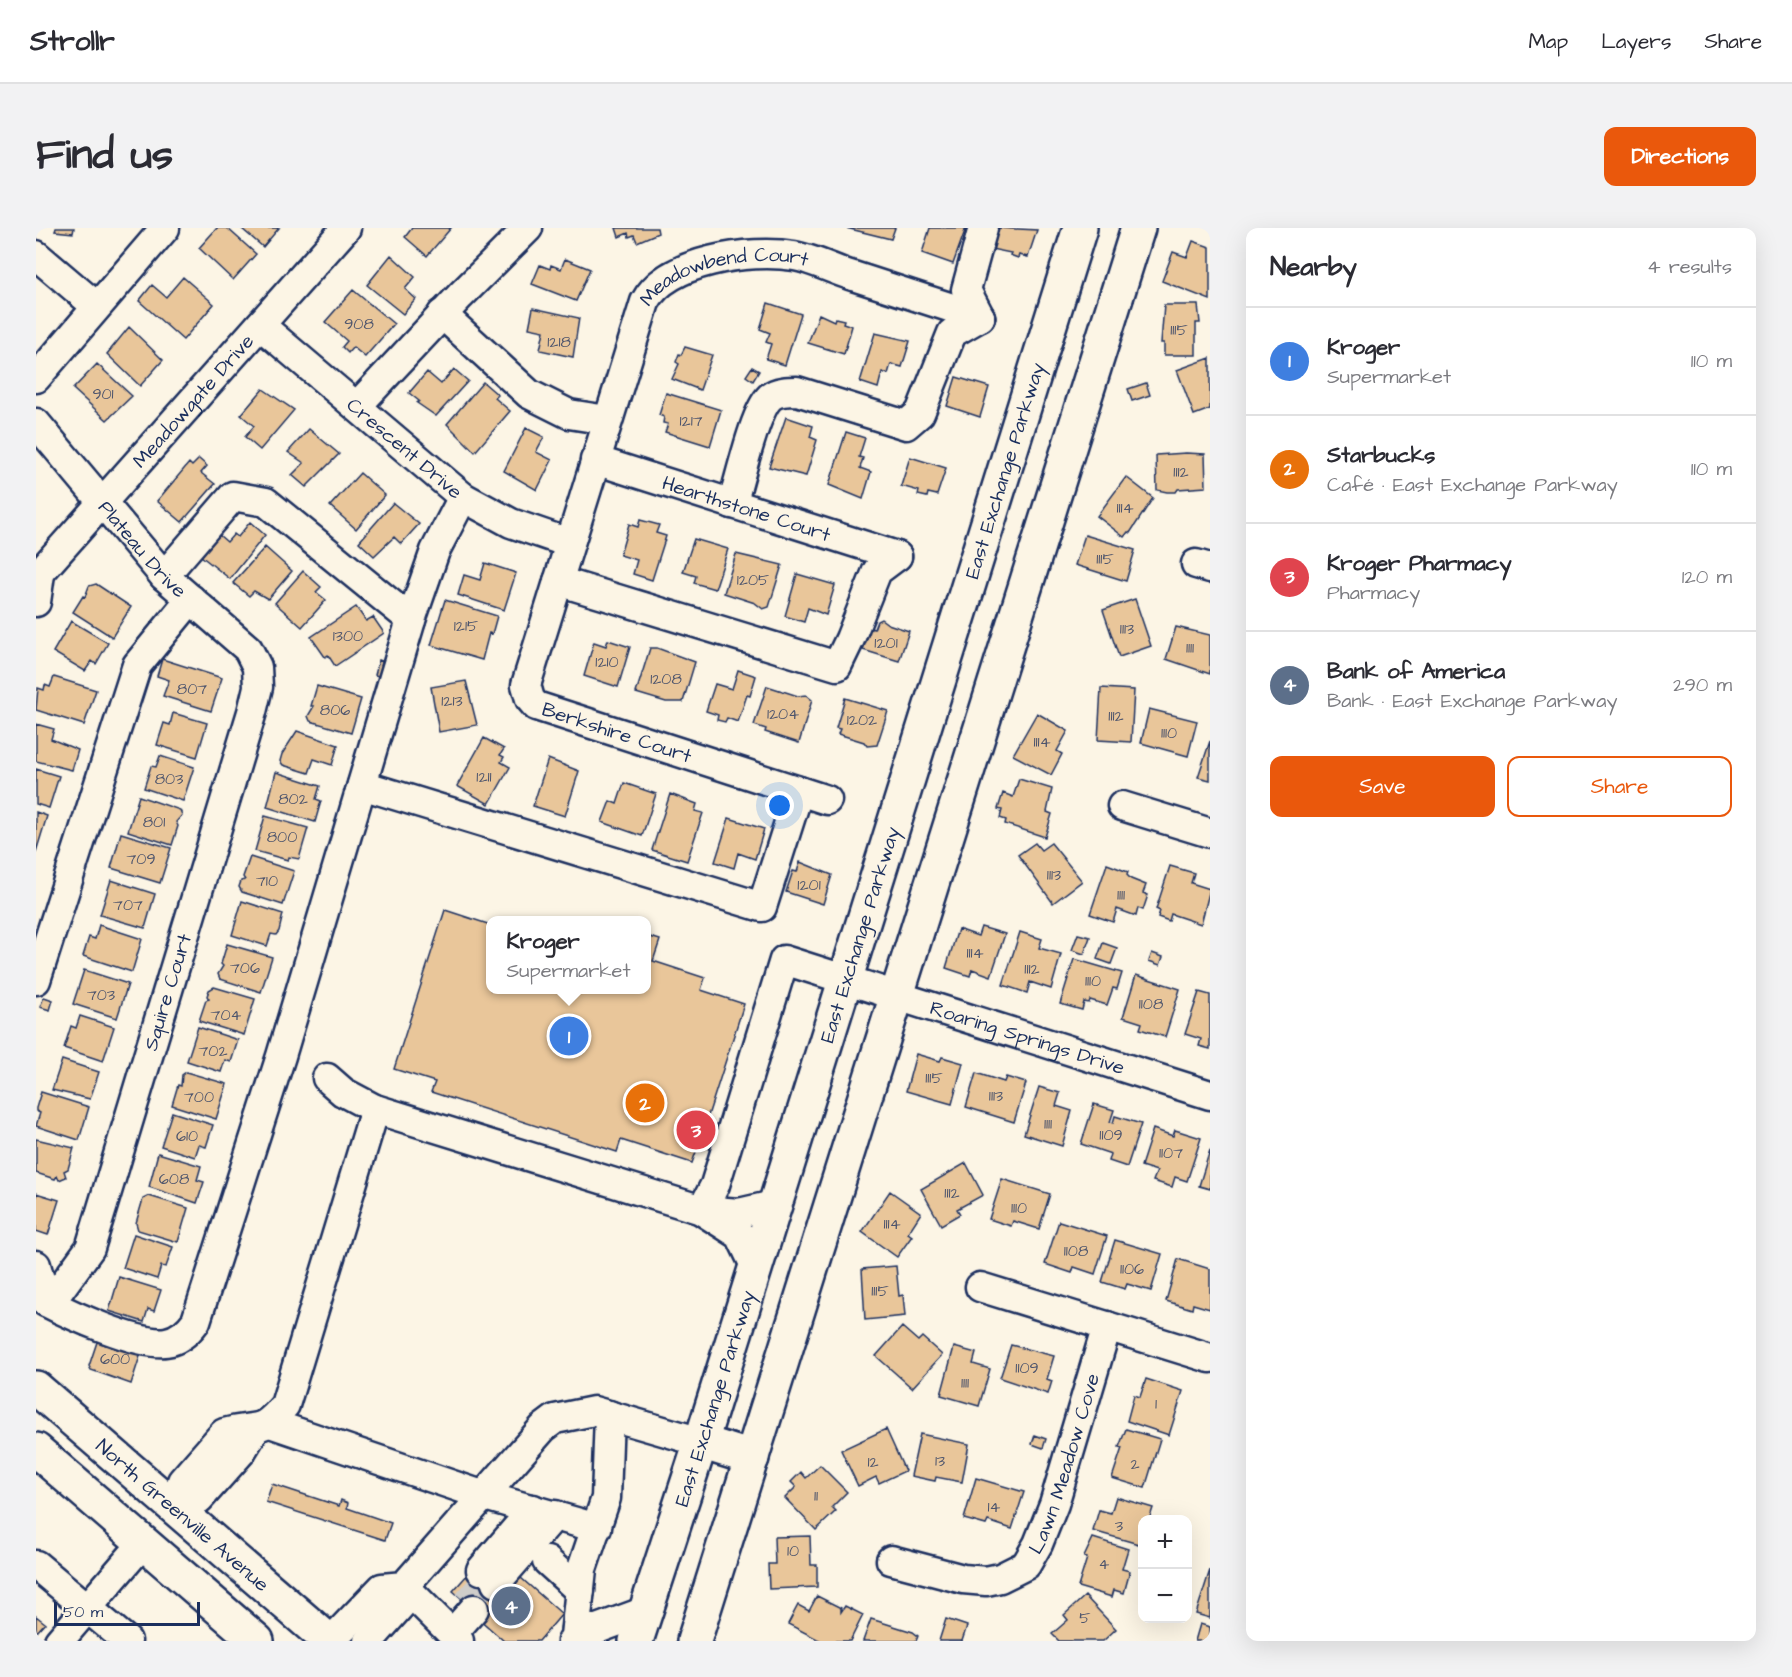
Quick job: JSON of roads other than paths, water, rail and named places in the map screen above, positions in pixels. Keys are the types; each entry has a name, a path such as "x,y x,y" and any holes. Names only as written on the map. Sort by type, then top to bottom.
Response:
{"main road":[{"name":"East Exchange Parkway","path":"641,1626 701,1442 1080,228"},
{"path":"694,1641 1138,228"},
{"name":"North Greenville Avenue","path":"36,1388 330,1641"},
{"path":"701,1442 752,1458"},
{"path":"36,1450 257,1641"},
{"path":"143,1543 174,1507"}],"street":[{"path":"36,378 165,228"},
{"name":"Meadowgate Drive","path":"37,584 103,501 346,228"},
{"path":"357,406 442,314 528,228"},
{"path":"732,504 761,411 771,395 785,391 797,391 906,425 920,413 952,333 980,317 966,290 983,228"},
{"path":"36,255 96,306"},
{"name":"Meadowbend Court","path":"569,543 645,302 652,288 668,276 702,263 736,258 794,256 980,317"},
{"path":"442,314 530,394 569,414 608,420"},
{"name":"Crescent Drive","path":"260,325 463,497 511,523 569,543"},
{"name":"Plateau Drive","path":"36,423 164,576 248,649 257,667"},
{"name":"Hearthstone Court","path":"558,581 837,666 877,571 897,556 595,460"},
{"path":"164,576 233,496 266,502 411,620"},
{"path":"36,1265 46,1302 83,1321 154,1342 178,1338 196,1321 282,1056 411,620 435,551 463,497"},
{"name":"Berkshire Court","path":"569,543 526,685 530,699 536,706 827,800"},
{"path":"36,980 137,665 192,599"},
{"name":"Squire Court","path":"46,1302 55,1296 90,1248 252,712 258,687 257,667"},
{"path":"362,785 762,907 799,791"},
{"path":"1122,806 1210,833"},
{"name":"Roaring Springs Drive","path":"702,1210 715,1185 784,960 1210,1095"},
{"path":"327,1078 349,1096 375,1109 702,1210 739,1213 774,1205"},
{"path":"263,1426 285,1405 375,1109"},
{"path":"702,1210 740,1235 755,1266"},
{"path":"980,1287 1210,1358"},
{"name":"Lawn Meadow Cove","path":"891,1560 963,1579 986,1581 1000,1578 1026,1565 1038,1544 1053,1504 1107,1326"},
{"path":"369,1641 401,1605 404,1586 543,1428 555,1419 594,1411 701,1442"},
{"path":"609,1415 606,1498 582,1569 574,1635 597,1629 641,1626"},
{"path":"174,1507 182,1481 224,1432 263,1426 485,1496 597,1527"},
{"path":"489,1576 544,1512"},
{"path":"58,1641 143,1543"},
{"path":"547,1561 580,1591"},
{"path":"36,1565 127,1641"},
{"path":"404,1586 449,1631 467,1603"},
{"path":"330,1641 382,1588 404,1586"}],"tunnel":[{"path":"467,1603 489,1577"}],"place":[{"name":"Kroger","path":"569,1036"},
{"name":"Starbucks","path":"645,1103"},
{"name":"Kroger Pharmacy","path":"696,1130"},
{"name":"Bank of America","path":"511,1606"}]}
